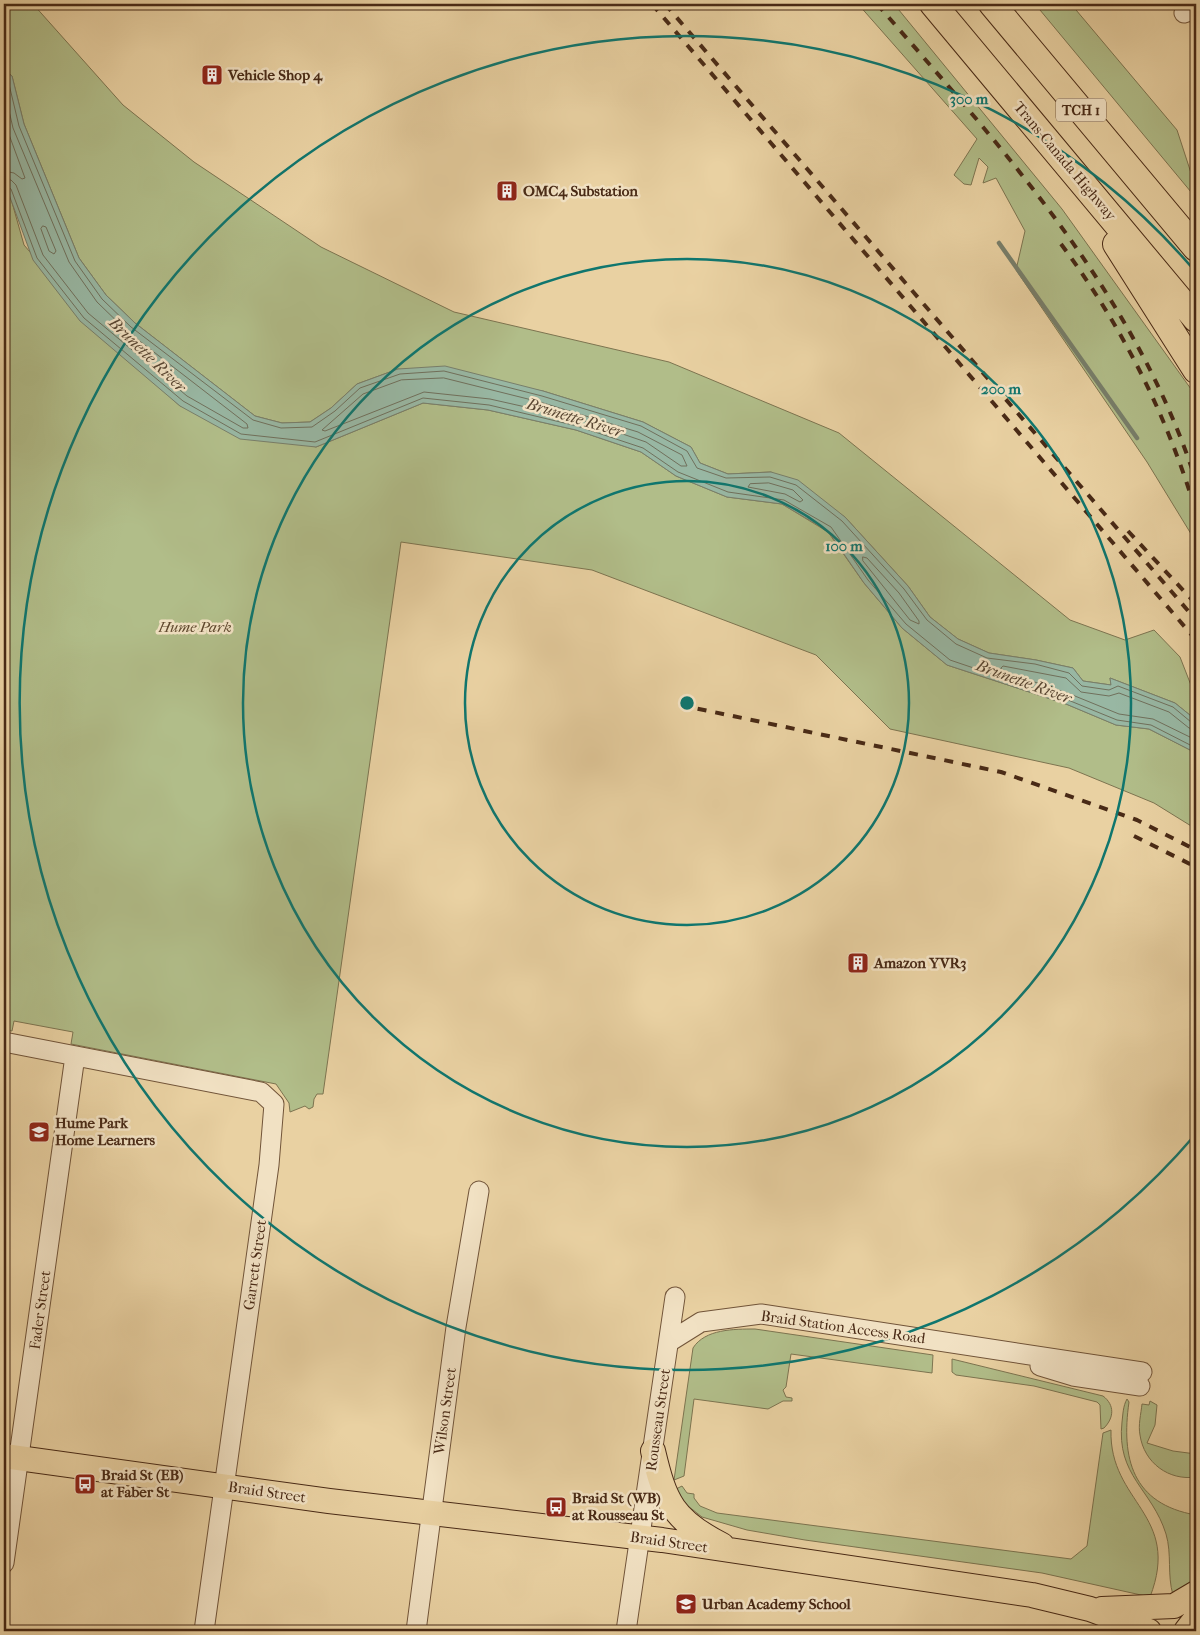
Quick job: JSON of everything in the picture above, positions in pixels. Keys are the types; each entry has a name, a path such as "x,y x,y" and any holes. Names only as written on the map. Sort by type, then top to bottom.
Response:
{"highway":[{"name":"Trans-Canada Highway","path":"933,4 1196,319"},
{"name":"TCH 1","path":"992,4 1196,248"},
{"path":"1055,149 1196,370"},
{"path":"1170,216 1196,243"}],"main road":[{"path":"654,1451 664,1493 675,1511 696,1530 732,1551"},
{"name":"Braid Street","path":"11,1457 432,1514 538,1524 1032,1595 1090,1609 1149,1631"},
{"path":"1090,1609 1174,1606 1196,1593"},
{"path":"1090,1609 1110,1631"},
{"path":"1186,1631 1196,1618"}],"street":[{"path":"4,1042 75,1056"},
{"name":"Fader Street","path":"4,1563 11,1457 75,1056"},
{"name":"Garrett Street","path":"75,1056 261,1092 274,1104 269,1165 204,1631"},
{"name":"Wilson Street","path":"416,1631 456,1327 478,1191"},
{"name":"Rousseau Street","path":"626,1631 654,1451 675,1297"},
{"name":"Braid Station Access Road","path":"669,1342 701,1322 761,1314 962,1344 1073,1376 1141,1379"}],"green space":[{"path":"4,4 33,4 123,105 194,162 321,247 454,312 669,362 839,433 1070,620 1125,640 1154,630 1180,657 1196,698 1196,720 1175,703 1110,678 1111,685 1083,681 1073,668 989,653 958,639 930,617 908,586 845,517 771,472 728,474 700,463 691,447 643,422 543,391 398,369 357,384 331,408 310,422 282,423 255,416 135,323 106,295 79,258 24,124 12,76 4,70"},
{"path":"858,4 894,4 1062,209 1196,396 1196,542 1147,462 1016,270 1025,231 996,178 983,183 988,167 979,158 971,185 964,184 954,175 977,139"},
{"path":"1035,4 1071,4 1177,130 1192,176 1196,181 1196,198"},
{"name":"Hume Park","path":"4,174 24,245 98,331 180,406 316,447 423,403 488,410 576,430 641,452 676,476 727,497 782,504 828,532 864,583 902,628 947,665 1066,704 1116,725 1149,729 1196,753 1196,829 1154,803 1069,768 890,729 816,655 592,570 401,542 323,1094 317,1094 313,1107 309,1109 305,1106 290,1112 289,1103 276,1084 71,1044 73,1032 14,1021 12,1031 4,1030"},
{"path":"755,1329 933,1355 932,1373 791,1354 786,1387 783,1390 786,1397 792,1398 792,1401 783,1401 768,1409 694,1399 684,1476 674,1480 693,1348 705,1337 721,1331"},
{"path":"952,1359 1103,1396 1110,1403 1112,1412 1110,1420 1101,1429 1100,1405 1097,1402 1034,1386 956,1375 952,1372"},
{"path":"1127,1399 1129,1402 1127,1442 1130,1459 1136,1475 1145,1489 1157,1501 1174,1509 1196,1515 1196,1576 1190,1583 1173,1595 1166,1534 1160,1518 1136,1481 1124,1456 1122,1422"},
{"path":"1150,1401 1157,1405 1155,1425 1147,1443 1173,1451 1196,1454 1196,1477 1176,1476 1167,1473 1152,1462 1147,1454 1142,1445 1139,1423 1142,1404 1149,1405"},
{"path":"1111,1430 1113,1455 1121,1475 1151,1527 1157,1546 1157,1569 1150,1597 1042,1573 805,1540 747,1530 702,1517 683,1502 676,1489 682,1486 687,1493 694,1494 694,1498 700,1506 717,1513 1071,1559 1087,1546 1103,1433"}],"water":[{"name":"Brunette River","path":"4,70 12,76 24,124 79,258 106,295 135,323 255,416 282,423 310,422 331,408 357,384 398,369 445,366 543,391 643,422 691,447 700,463 728,474 771,472 798,480 845,517 908,586 930,617 958,639 989,653 1073,668 1083,681 1111,685 1110,678 1175,703 1196,720 1196,753 1149,729 1116,725 1066,704 947,665 902,628 864,583 828,531 782,504 727,497 676,476 641,452 576,430 488,410 423,403 316,447 240,439 180,406 80,321 33,260 4,181"}],"waterway":[{"path":"999,243 1137,438"}],"railway":[{"path":"652,4 1196,640"},
{"path":"665,4 1196,620"},
{"path":"877,4 972,113 1017,169 1061,227 1102,286 1139,348 1170,413 1196,481"},
{"path":"1061,244 1104,307 1140,372 1157,406 1196,512"},
{"path":"1128,531 1196,604"},
{"path":"680,705 1001,772 1137,820 1196,850"},
{"path":"1134,836 1196,867"}],"place":[{"name":"Vehicle Shop 4","path":"212,75"},
{"name":"OMC4 Substation","path":"507,191"},
{"name":"Amazon YVR3","path":"858,963"},
{"name":"Hume Park Home Learners","path":"39,1132"},
{"name":"Braid St (EB) at Faber St","path":"85,1484"},
{"name":"Braid St (WB) at Rousseau St","path":"556,1507"},
{"name":"Urban Academy School","path":"686,1604"}]}
